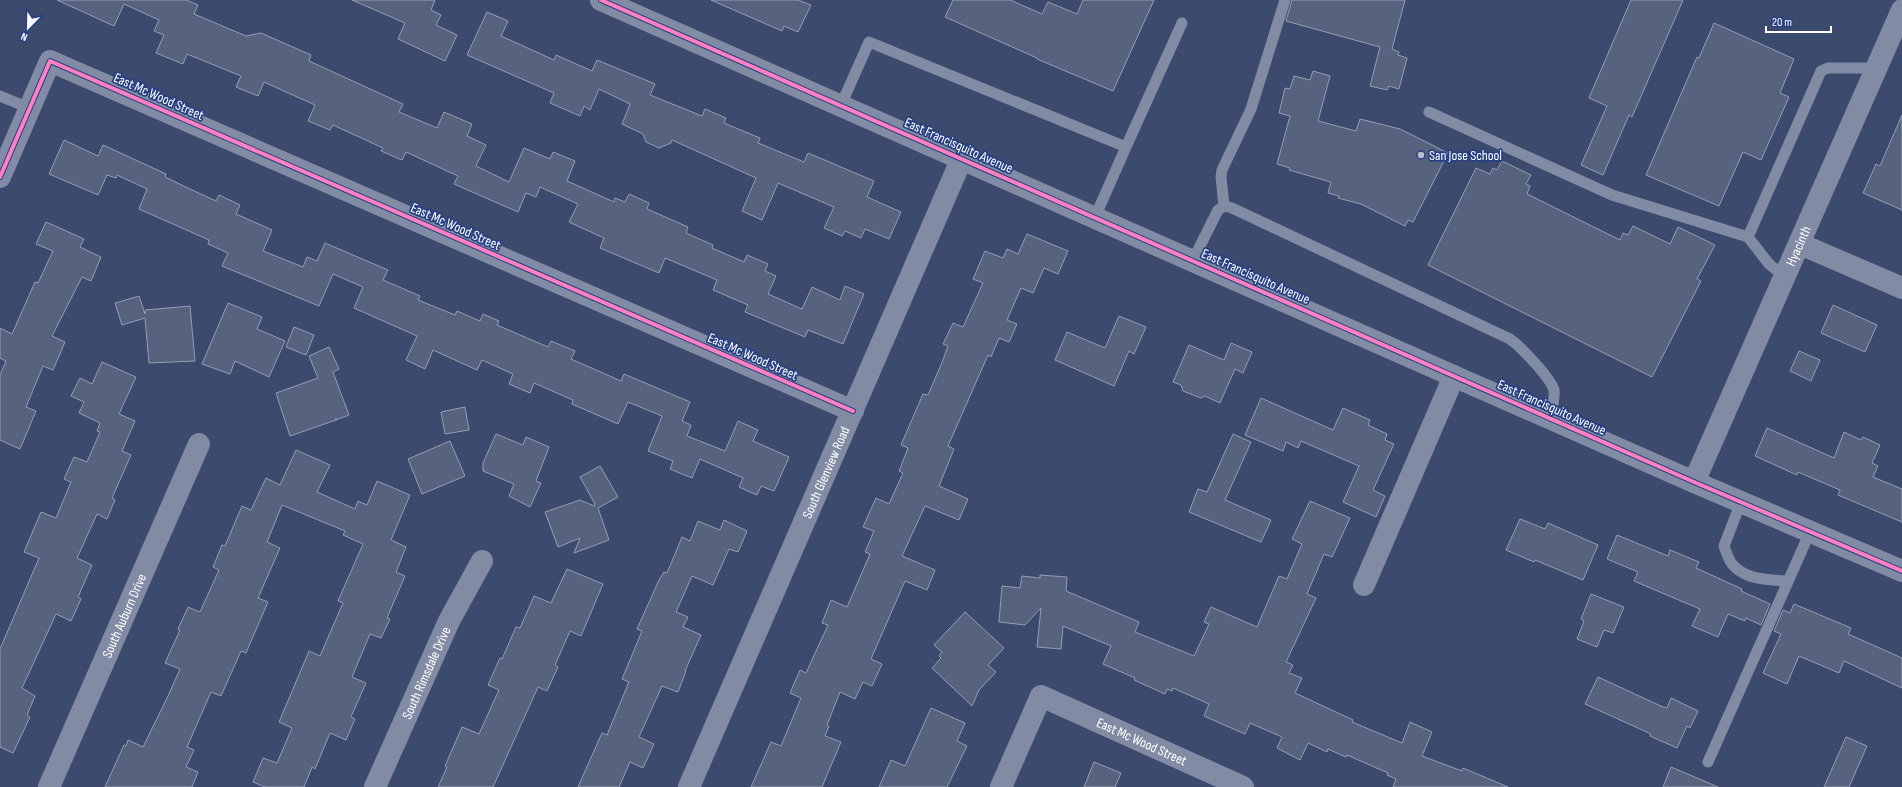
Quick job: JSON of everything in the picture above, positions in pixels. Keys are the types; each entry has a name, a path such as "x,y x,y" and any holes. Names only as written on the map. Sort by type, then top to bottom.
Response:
{"street":[{"name":"East Francisquito Avenue","path":"601,0 1694,482 1902,571"},
{"name":"Hyacinth","path":"1694,482 1902,10"},
{"name":"East Mc Wood Street","path":"29,108 50,61 853,412"},
{"path":"0,177 29,108"},
{"name":"South Glenview Road","path":"689,787 962,158"},
{"path":"1800,244 1902,288"},
{"path":"1364,585 1454,376"},
{"name":"South Auburn Drive","path":"49,787 199,444"},
{"name":"South Rimsdale Drive","path":"375,787 449,621 482,561"},
{"name":"East Mc Wood Street","path":"1001,787 1041,696 1243,787"}],"lane":[{"path":"1224,206 1221,177 1222,170 1251,109 1285,0"},
{"path":"1095,217 1182,23"},
{"path":"842,105 869,42 1126,147"},
{"path":"1748,237 1821,71 1828,68 1876,68"},
{"path":"0,96 29,108"},
{"path":"1429,112 1612,195 1748,237 1769,264 1785,277"},
{"path":"1193,260 1218,210 1224,206 1232,208 1510,339 1517,344 1550,382 1554,392 1550,418"},
{"path":"1741,502 1724,546 1731,564 1746,574 1765,579 1788,581"},
{"path":"1708,762 1810,532"}],"building":[{"path":"57,0 186,0 198,5 194,14 246,36 261,33 311,55 309,61 403,104 399,112 437,128 444,112 472,124 467,136 486,145 476,166 509,182 524,148 550,159 553,152 575,161 567,181 614,202 615,198 625,202 629,194 649,203 647,209 688,227 686,233 713,245 712,248 744,262 747,255 768,264 765,271 776,276 768,294 802,309 812,287 840,300 845,286 864,294 843,344 808,330 805,337 745,312 748,305 713,290 717,280 665,258 659,273 600,248 604,238 569,222 578,204 540,187 536,197 526,193 518,212 454,184 458,176 406,152 402,160 381,151 383,148 333,125 330,130 308,121 315,105 264,82 258,96 236,87 241,76 187,54 183,64 156,53 164,35 154,31 159,20 124,4 114,26"},
{"path":"352,0 435,0 431,10 441,15 436,25 457,35 445,61 398,39 405,23"},
{"path":"711,0 798,0 811,5 798,32 784,26 782,31"},
{"path":"953,0 1010,0 1042,14 1048,2 1077,14 1083,0 1154,0 1113,91 1037,59 945,17"},
{"path":"1292,0 1405,0 1392,49 1399,52 1398,55 1407,58 1399,89 1389,86 1387,90 1370,86 1380,47 1286,21"},
{"path":"1631,0 1683,0 1632,117 1629,115 1603,175 1581,165 1607,106 1589,98"},
{"path":"487,12 508,21 501,36 554,60 556,55 592,71 597,60 655,84 650,95 702,116 705,109 726,118 724,123 760,138 758,143 804,162 808,153 874,181 867,197 901,212 889,239 865,229 861,238 845,231 842,236 824,228 834,207 778,183 762,220 742,211 756,178 672,140 671,143 659,148 646,142 643,134 622,124 630,104 599,89 590,110 584,106 580,116 550,103 554,93 467,55"},
{"path":"1714,23 1794,59 1780,93 1789,97 1761,160 1743,152 1719,206 1646,175 1697,57 1699,58"},
{"path":"1313,71 1330,76 1318,121 1356,131 1360,119 1400,129 1448,153 1413,222 1408,220 1405,226 1361,204 1338,198 1339,196 1328,193 1331,182 1289,170 1290,168 1277,164 1290,116 1279,113 1285,88 1290,89 1294,76 1310,80"},
{"path":"1902,115 1902,210 1863,193 1876,164 1880,166"},
{"path":"64,140 98,156 103,145 166,174 165,177 216,201 219,195 240,205 236,214 272,230 263,251 303,267 307,257 317,261 325,243 388,270 383,280 420,296 418,300 455,315 457,311 480,321 483,314 499,321 497,325 548,347 551,341 575,351 571,359 621,381 624,374 690,402 682,421 691,425 687,436 725,451 738,421 758,430 753,441 789,457 774,491 761,486 757,495 739,487 743,478 700,459 692,478 670,469 673,461 648,451 662,416 628,402 618,424 572,404 573,400 534,383 530,393 509,384 513,374 482,360 477,370 433,350 425,369 406,360 417,336 354,308 363,287 333,274 319,306 222,266 228,253 208,244 209,240 139,209 147,189 117,175 116,178 107,175 98,195 49,174"},
{"path":"1502,161 1531,175 1526,184 1530,186 1527,194 1620,240 1623,233 1628,235 1633,226 1670,244 1678,227 1715,245 1697,279 1701,281 1652,377 1428,265 1476,168 1490,174 1493,168 1497,170"},
{"path":"46,222 84,239 80,247 101,257 91,281 82,277 52,336 65,342 53,370 43,366 26,407 36,411 20,449 0,440 0,375 6,361 0,358 0,328 12,334 35,282 38,283 53,251 36,244"},
{"path":"1027,234 1068,251 1058,274 1044,268 1033,293 1021,288 1007,320 1017,324 1009,342 999,338 991,357 988,355 948,446 954,449 939,486 968,499 959,520 925,506 902,556 935,570 927,590 905,581 871,659 882,664 872,686 863,682 855,699 840,692 827,725 829,726 825,736 841,742 822,787 751,787 771,742 781,746 801,698 790,693 800,670 806,673 828,625 822,623 831,600 847,607 870,554 865,552 874,531 863,527 876,498 889,504 903,473 899,471 908,448 901,445 923,394 928,395 941,365 948,346 943,344 953,323 963,327 983,283 973,279 985,251 1003,258 1007,249 1018,254"},
{"path":"139,296 145,314 145,310 190,306 195,361 149,363 145,318 122,325 115,303"},
{"path":"228,303 262,317 257,329 285,341 269,377 235,361 230,374 202,364"},
{"path":"1833,305 1877,325 1865,352 1821,333"},
{"path":"1119,316 1146,327 1134,354 1129,351 1114,386 1055,360 1067,332 1105,348"},
{"path":"294,327 314,335 306,355 286,347"},
{"path":"1231,343 1252,352 1243,373 1235,369 1220,403 1205,396 1201,398 1183,391 1181,385 1173,382 1189,345 1224,360"},
{"path":"329,347 339,369 333,372 349,415 290,436 276,393 318,378 309,356"},
{"path":"1799,351 1820,360 1811,381 1790,371"},
{"path":"102,362 136,377 119,414 135,421 122,451 131,455 112,498 115,500 107,519 97,514 77,558 92,565 78,597 81,599 71,621 56,614 22,688 35,696 27,715 30,717 13,753 0,747 0,649 39,558 24,552 41,512 56,518 71,482 64,479 74,457 87,462 100,432 97,431 100,423 79,413 84,402 71,396 80,378 92,384"},
{"path":"1261,398 1333,430 1343,408 1370,420 1368,425 1387,434 1385,440 1394,444 1373,490 1385,496 1376,517 1343,502 1359,466 1301,441 1298,448 1286,442 1283,451 1245,435"},
{"path":"465,407 469,430 445,434 441,412"},
{"path":"1767,428 1834,458 1844,432 1861,440 1863,437 1880,445 1872,463 1878,466 1873,477 1902,489 1902,522 1838,495 1840,490 1798,472 1797,475 1755,456"},
{"path":"496,434 523,445 526,437 549,447 536,481 541,483 530,507 509,496 514,484 483,471 483,463"},
{"path":"1233,434 1251,442 1225,500 1271,520 1261,542 1189,512 1198,489 1207,492"},
{"path":"450,441 465,476 422,494 408,459"},
{"path":"296,450 330,465 317,492 355,509 358,501 367,505 377,481 410,495 391,540 406,547 396,572 405,576 387,618 390,619 381,638 370,634 352,677 366,683 351,717 355,719 346,740 330,733 315,769 312,767 304,787 265,787 253,782 263,758 277,763 292,728 279,722 309,651 320,656 343,603 338,601 363,544 343,535 345,531 282,505 267,542 280,548 258,598 268,602 246,653 241,651 221,696 211,692 187,747 194,750 186,767 198,772 192,787 105,787 124,745 126,746 128,740 143,747 168,696 180,669 165,663 180,630 178,629 188,607 200,612 219,570 213,567 222,545 225,546 242,506 251,510 266,478 280,485"},
{"path":"600,466 618,497 598,508 609,540 574,553 580,538 558,547 545,512 580,500 594,506 595,504 580,477"},
{"path":"1310,501 1350,518 1332,557 1324,554 1307,594 1316,598 1286,662 1293,665 1289,673 1302,678 1295,693 1353,720 1352,722 1402,743 1410,722 1432,732 1422,756 1462,771 1463,768 1508,787 1393,787 1396,779 1387,775 1388,773 1347,755 1346,757 1328,749 1327,752 1308,743 1300,760 1277,748 1282,737 1250,723 1245,734 1204,716 1209,704 1173,688 1172,691 1167,689 1165,694 1134,680 1135,678 1103,664 1111,646 1063,626 1061,649 1037,647 1041,608 1025,625 999,622 1002,586 1020,588 1022,576 1040,578 1040,575 1067,577 1066,591 1139,622 1135,632 1194,656 1209,624 1204,622 1211,607 1257,627 1279,576 1287,579 1302,544 1292,539"},
{"path":"1520,519 1545,529 1548,523 1598,545 1583,580 1535,560 1534,562 1506,550"},
{"path":"724,520 747,531 738,552 729,549 713,585 692,576 676,612 688,617 683,627 701,635 685,671 678,692 662,686 639,737 654,744 643,768 630,762 619,787 578,787 602,733 607,735 629,682 622,679 642,631 637,629 659,580 664,572 667,573 682,537 690,541 698,521 720,530"},
{"path":"1617,535 1668,556 1670,550 1699,562 1696,568 1742,589 1741,591 1770,604 1761,625 1746,618 1745,621 1728,614 1718,637 1692,626 1700,609 1634,581 1638,572 1607,559"},
{"path":"567,569 603,584 581,636 570,631 555,665 558,667 547,691 538,687 493,787 438,787 447,767 445,766 462,727 479,734 499,690 488,685 500,658 502,659 516,627 520,628 534,596 551,603"},
{"path":"1591,594 1624,607 1613,633 1604,630 1597,647 1577,639 1584,621 1581,619"},
{"path":"1794,604 1851,628 1848,634 1902,658 1902,688 1844,661 1839,673 1799,656 1787,684 1763,673 1781,634 1774,631 1783,610 1790,613"},
{"path":"965,612 1004,648 988,665 996,672 979,690 972,706 932,668 941,658 939,656 942,652 934,645"},
{"path":"1598,677 1663,707 1667,708 1671,698 1698,711 1690,728 1687,726 1677,748 1650,736 1651,734 1585,704"},
{"path":"931,708 965,723 957,741 967,746 947,787 879,787 891,760 905,766"},
{"path":"1846,737 1867,746 1849,787 1824,787"},
{"path":"1094,762 1121,773 1115,787 1084,787"},
{"path":"1671,767 1718,787 1663,787"}],"cycle path":[{"path":"601,0 1694,482 1902,571"},
{"path":"0,177 50,61 853,411"}],"place":[{"name":"San Jose School","path":"1421,155"}]}
